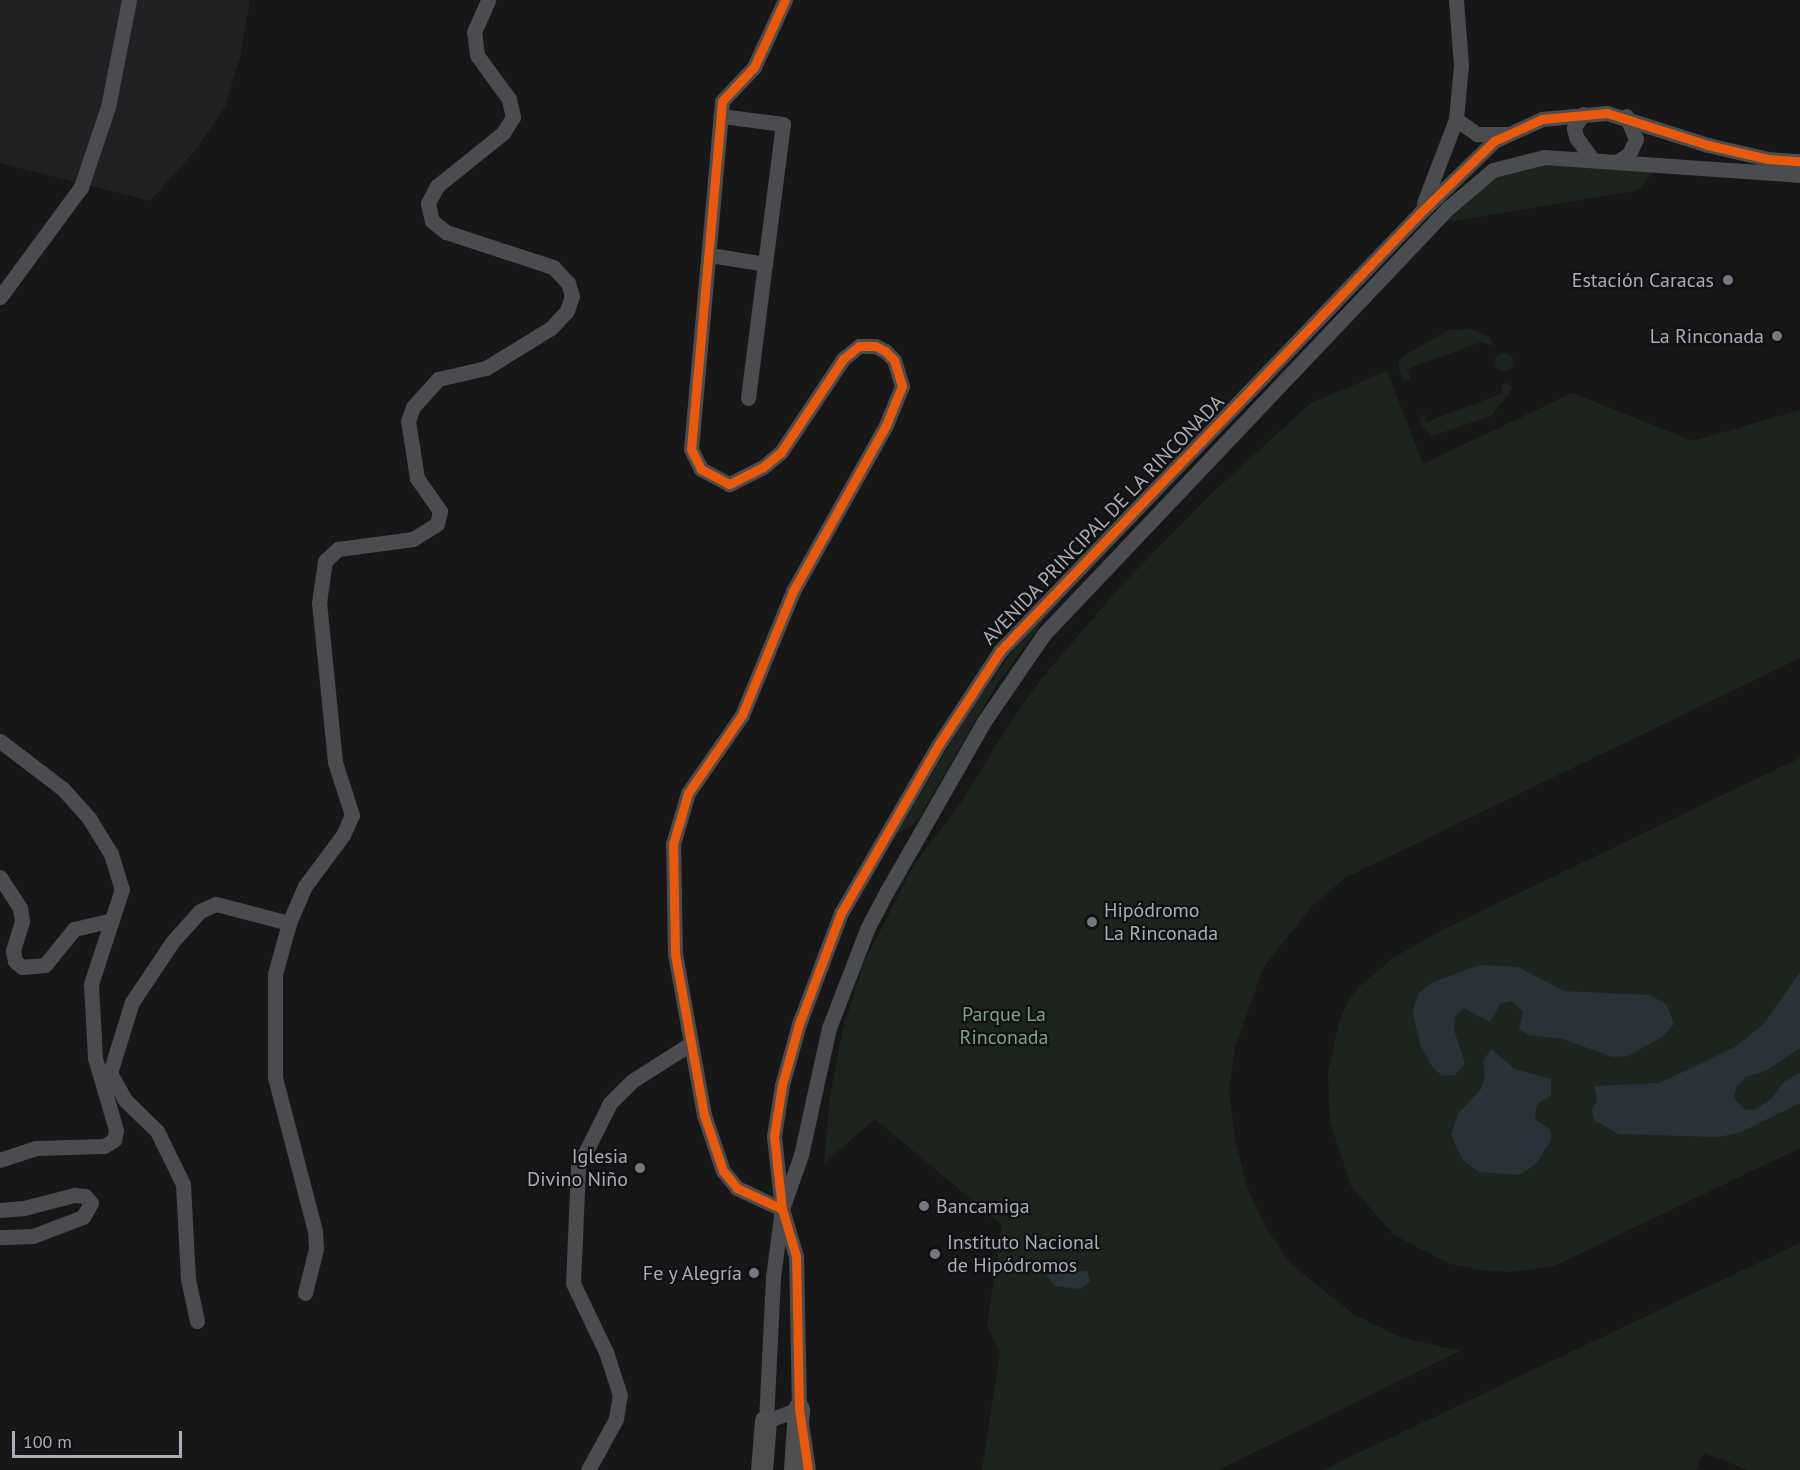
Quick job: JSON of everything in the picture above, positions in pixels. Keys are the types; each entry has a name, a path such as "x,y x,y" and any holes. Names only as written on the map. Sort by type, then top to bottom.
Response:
{"highway":[{"path":"795,1470 799,1409"},
{"path":"762,1470 766,1421"}],"street":[{"path":"0,297 81,187 108,107 129,0"},
{"path":"305,1293 316,1249 315,1232 275,1077 275,974 289,923 304,886 343,835 352,814 335,762 320,603 325,561 338,549 413,539 437,524 440,511 417,477 408,421 413,407 438,379 486,368 551,328 567,311 572,296 568,283 553,267 446,232 432,221 428,204 437,186 503,133 513,117 509,99 477,55 474,32 488,0"},
{"path":"782,1209 737,1188 723,1171 704,1115 675,954 671,890 679,815 699,774 742,715 793,591 886,425 902,386 894,360 885,351 875,346 859,346 843,359 787,444 763,467 729,484 700,469 691,449 690,426 710,255 721,116 726,93 754,67 785,0"},
{"path":"1419,214 1456,119 1461,65 1456,0"},
{"path":"1583,114 1574,128 1576,137 1592,159"},
{"name":"AVENIDA PRINCIPAL DE LA RINCONADA","path":"808,1470 799,1409 796,1256 782,1209 774,1136 782,1085 819,968 841,913 974,688 1032,615 1468,163 1507,134 1542,119 1583,114 1626,116 1708,145 1768,159 1800,160"},
{"path":"721,116 783,124 748,398"},
{"path":"1618,161 1629,154 1636,139 1626,116"},
{"path":"1456,119 1477,134 1507,134"},
{"name":"AVENIDA PRINCIPAL DE LA RINCONADA","path":"766,1421 773,1277 782,1209 801,1155 829,1028 868,927 985,720 1044,634 1448,208 1493,170 1527,159 1592,159 1800,175"},
{"path":"710,255 765,264"},
{"path":"0,741 63,789 89,818 111,854 122,889 109,921 91,984 90,1010 95,1059 116,1130 114,1140 104,1146 36,1148 0,1160"},
{"path":"0,877 20,908 22,921 13,951 15,961 22,967 45,965 74,929 109,921"},
{"path":"105,1089 132,1002 173,941 200,911 216,904 289,923"},
{"path":"588,1470 616,1419 620,1395 606,1352 573,1283 578,1167 610,1103 632,1081 690,1044"},
{"path":"109,1071 125,1100 157,1131 183,1184 187,1271 197,1321"},
{"path":"0,1210 24,1208 74,1195 85,1196 90,1203 83,1217 33,1236 0,1237"},
{"path":"766,1421 799,1409"}],"shaded area":[{"path":"0,0 250,0 240,57 225,107 195,151 150,201 0,163"},
{"path":"1480,965 1518,967 1564,991 1650,995 1666,1004 1674,1024 1662,1037 1628,1056 1612,1057 1563,1039 1528,1035 1519,1029 1523,1011 1511,1001 1500,1004 1490,1022 1464,1008 1455,1017 1454,1030 1465,1063 1455,1075 1442,1076 1431,1065 1420,1044 1413,1013 1415,1003 1419,993 1433,982"},
{"path":"1800,972 1800,1048 1767,1070 1746,1077 1736,1088 1734,1098 1744,1109 1754,1110 1771,1099 1784,1082 1800,1073 1800,1103 1739,1133 1718,1137 1619,1134 1594,1120 1592,1110 1597,1100 1594,1086 1660,1083 1735,1047 1764,1024"},
{"path":"1491,1049 1515,1069 1551,1079 1551,1096 1538,1103 1535,1112 1536,1120 1550,1130 1551,1140 1536,1164 1519,1175 1479,1172 1463,1160 1451,1135 1458,1114 1481,1089 1485,1078 1483,1061"},
{"path":"1043,1260 1063,1273 1087,1271 1090,1281 1080,1289 1054,1286 1040,1265"}],"green space":[{"path":"1570,163 1655,170 1638,190 1446,222 1485,182 1507,170 1530,165"},
{"path":"1471,329 1490,337 1494,346 1481,342 1407,369 1411,379 1403,382 1398,364 1402,357 1449,330"},
{"path":"1504,353 1510,356 1513,362 1510,368 1504,371 1498,368 1495,362 1498,356"},
{"name":"Hipódromo La Rinconada","path":"1387,371 1423,464 1572,393 1693,441 1800,410 1800,658 1345,878 1311,907 1263,968 1235,1048 1229,1089 1235,1140 1248,1190 1268,1231 1291,1264 1353,1314 1400,1337 1460,1351 1218,1470 982,1470 1000,1352 987,1325 1002,1225 875,1119 824,1163 830,1096 843,1029 864,963 913,866 961,802 1012,720 1042,678 1118,589 1210,495 1311,403"},
{"path":"1507,382 1512,388 1491,416 1432,436 1421,424 1419,418 1425,415 1427,422 1503,393 1501,386"},
{"path":"1098,557 1043,621 997,684 916,823 897,834 964,719 1018,644"},
{"path":"1800,758 1800,1148 1554,1266 1511,1272 1480,1270 1448,1263 1394,1235 1351,1186 1330,1122 1328,1072 1339,1023 1347,1003 1359,987 1393,958 1440,931"},
{"path":"1800,1243 1800,1470 1748,1470 1704,1453 1695,1470 1323,1470"}],"cycle path":[{"path":"782,1209 737,1188 723,1171 704,1115 675,954 673,844 688,793 742,715 793,591 886,425 902,386 894,360 885,351 875,346 859,346 843,359 781,452 763,467 729,484 701,469 691,449 722,101 754,67 785,0"},
{"path":"808,1470 799,1409 796,1256 782,1209 774,1136 782,1085 799,1024 841,913 939,744 1000,651 1419,214 1494,141 1542,119 1607,113 1708,145 1768,159 1800,161"}],"place":[{"name":"Estación Caracas","path":"1728,280"},
{"name":"La Rinconada","path":"1777,336"},
{"name":"Hipódromo La Rinconada","path":"1092,922"},
{"name":"Iglesia Divino Niño","path":"640,1168"},
{"name":"Bancamiga","path":"924,1206"},
{"name":"Instituto Nacional de Hipódromos","path":"935,1254"},
{"name":"Fe y Alegría","path":"754,1273"}],"park label":[{"name":"Parque La Rinconada","path":"1004,1026"}]}
